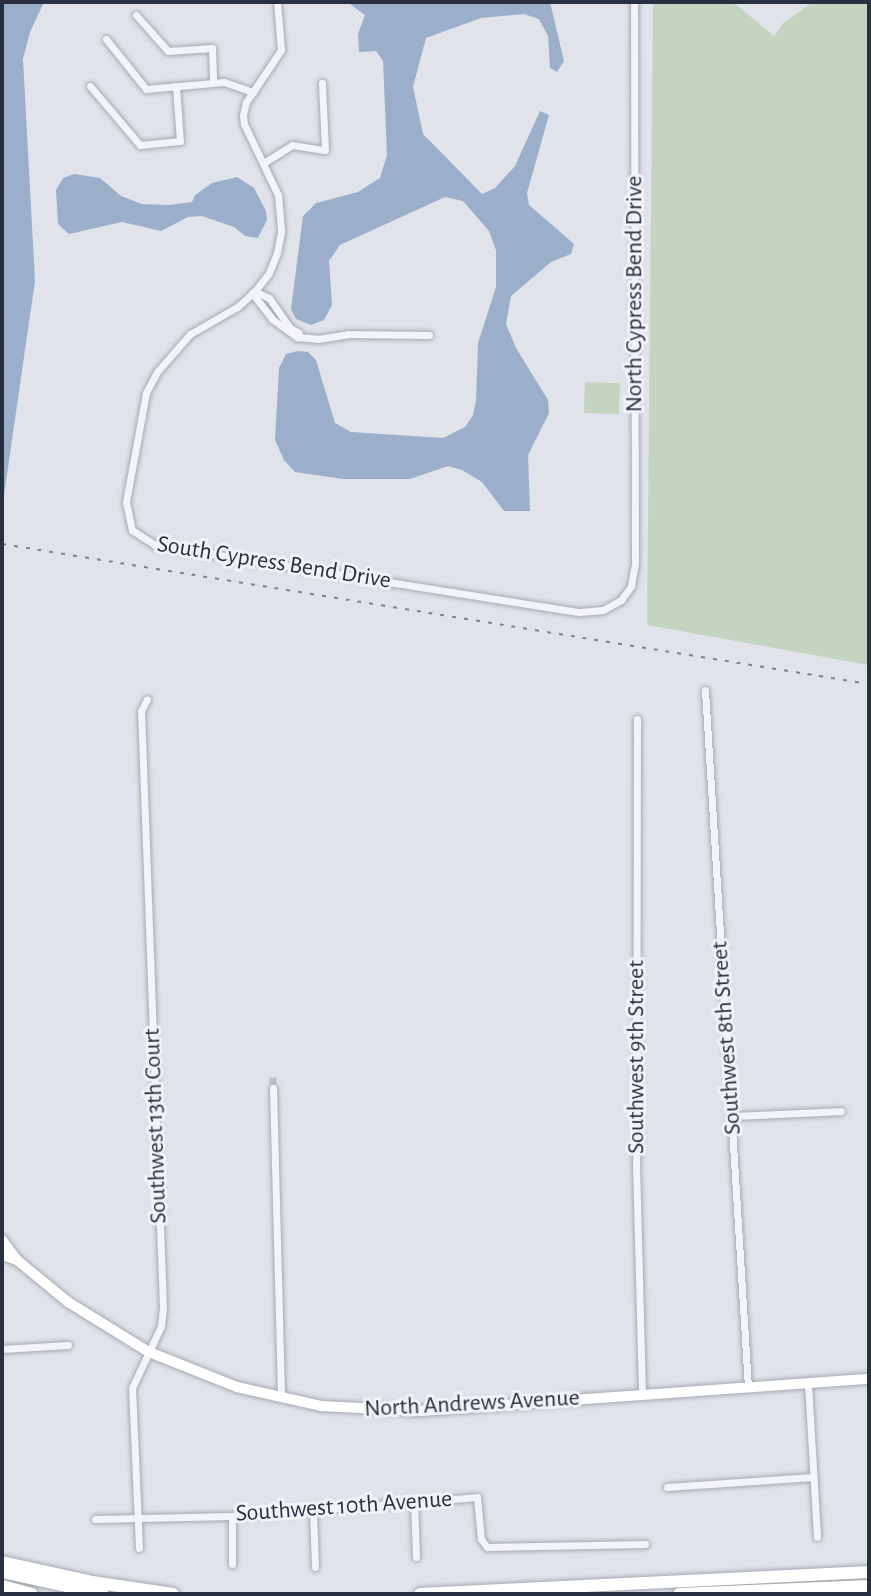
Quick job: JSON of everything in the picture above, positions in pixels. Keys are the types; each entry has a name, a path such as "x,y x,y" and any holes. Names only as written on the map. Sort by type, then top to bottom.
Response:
{"highway":[{"path":"2,1562 92,1582 173,1594"},
{"path":"2,1572 103,1594"},
{"path":"420,1594 869,1572"},
{"path":"2,1586 32,1594"},
{"path":"679,1594 869,1586"}],"main road":[{"name":"North Andrews Avenue","path":"2,1240 17,1260 65,1300 149,1352 237,1387 281,1398 375,1411 869,1379"},
{"name":"North Andrews Avenue","path":"2,1255 17,1260"}],"street":[{"name":"South Cypress Bend Drive","path":"277,2 281,50 246,102 244,124 265,162 278,195 281,232 269,273 237,307 190,334 157,372 146,393 126,502 132,530 142,540 155,545 580,612 603,610 621,600 631,586"},
{"name":"North Cypress Bend Drive","path":"631,586 635,563 634,2"},
{"path":"136,15 168,51 212,48 213,82"},
{"path":"106,39 146,89 213,82 253,92"},
{"path":"265,162 292,145 325,150 322,83"},
{"path":"90,86 140,145 180,141 176,86"},
{"path":"253,292 275,304 290,328 304,335 353,329 429,334"},
{"name":"Southwest 8th Street","path":"705,690 748,1387"},
{"name":"Southwest 13th Court","path":"139,1548 131,1399 135,1377 161,1326 163,1307 141,711 147,699"},
{"name":"Southwest 9th Street","path":"637,719 636,1163 642,1394"},
{"path":"273,1088 281,1398"},
{"path":"732,1116 841,1111"},
{"path":"2,1349 68,1345"},
{"path":"808,1384 817,1537"},
{"path":"667,1487 813,1477"},
{"name":"Southwest 10th Avenue","path":"95,1519 232,1516 477,1497 481,1539 491,1548 645,1544"},
{"path":"414,1502 416,1557"},
{"path":"313,1510 315,1567"},
{"path":"232,1516 232,1564"}],"green space":[{"path":"653,2 733,2 774,36 783,23 813,2 869,2 869,665 647,625"},
{"path":"585,382 620,383 619,414 584,413"}],"water":[{"path":"2,2 44,2 30,32 23,59 35,281 2,509"},
{"path":"347,2 550,2 564,61 557,72 550,68 548,36 539,19 524,14 481,18 426,38 413,87 423,134 482,194 495,188 515,166 540,111 549,115 527,193 529,205 574,244 571,254 551,262 511,296 506,324 516,348 548,400 549,413 528,455 530,511 504,511 482,482 448,466 410,479 343,479 295,472 284,460 275,440 279,368 286,354 298,351 308,352 316,360 335,423 351,432 443,438 465,427 473,415 476,400 478,343 496,287 496,250 489,231 463,201 445,197 340,245 329,261 332,305 324,320 311,325 296,319 291,309 303,216 316,203 358,192 380,178 387,155 383,61 376,51 359,52 358,34 365,15"},
{"path":"74,174 100,178 121,196 142,204 169,205 192,202 195,195 212,183 237,177 254,188 266,211 267,220 258,238 245,236 234,227 202,216 188,217 161,231 122,222 69,234 58,224 56,190 63,178"}],"tunnel":[{"path":"273,1077 273,1088"}],"railway":[{"path":"2,544 869,684"}]}
